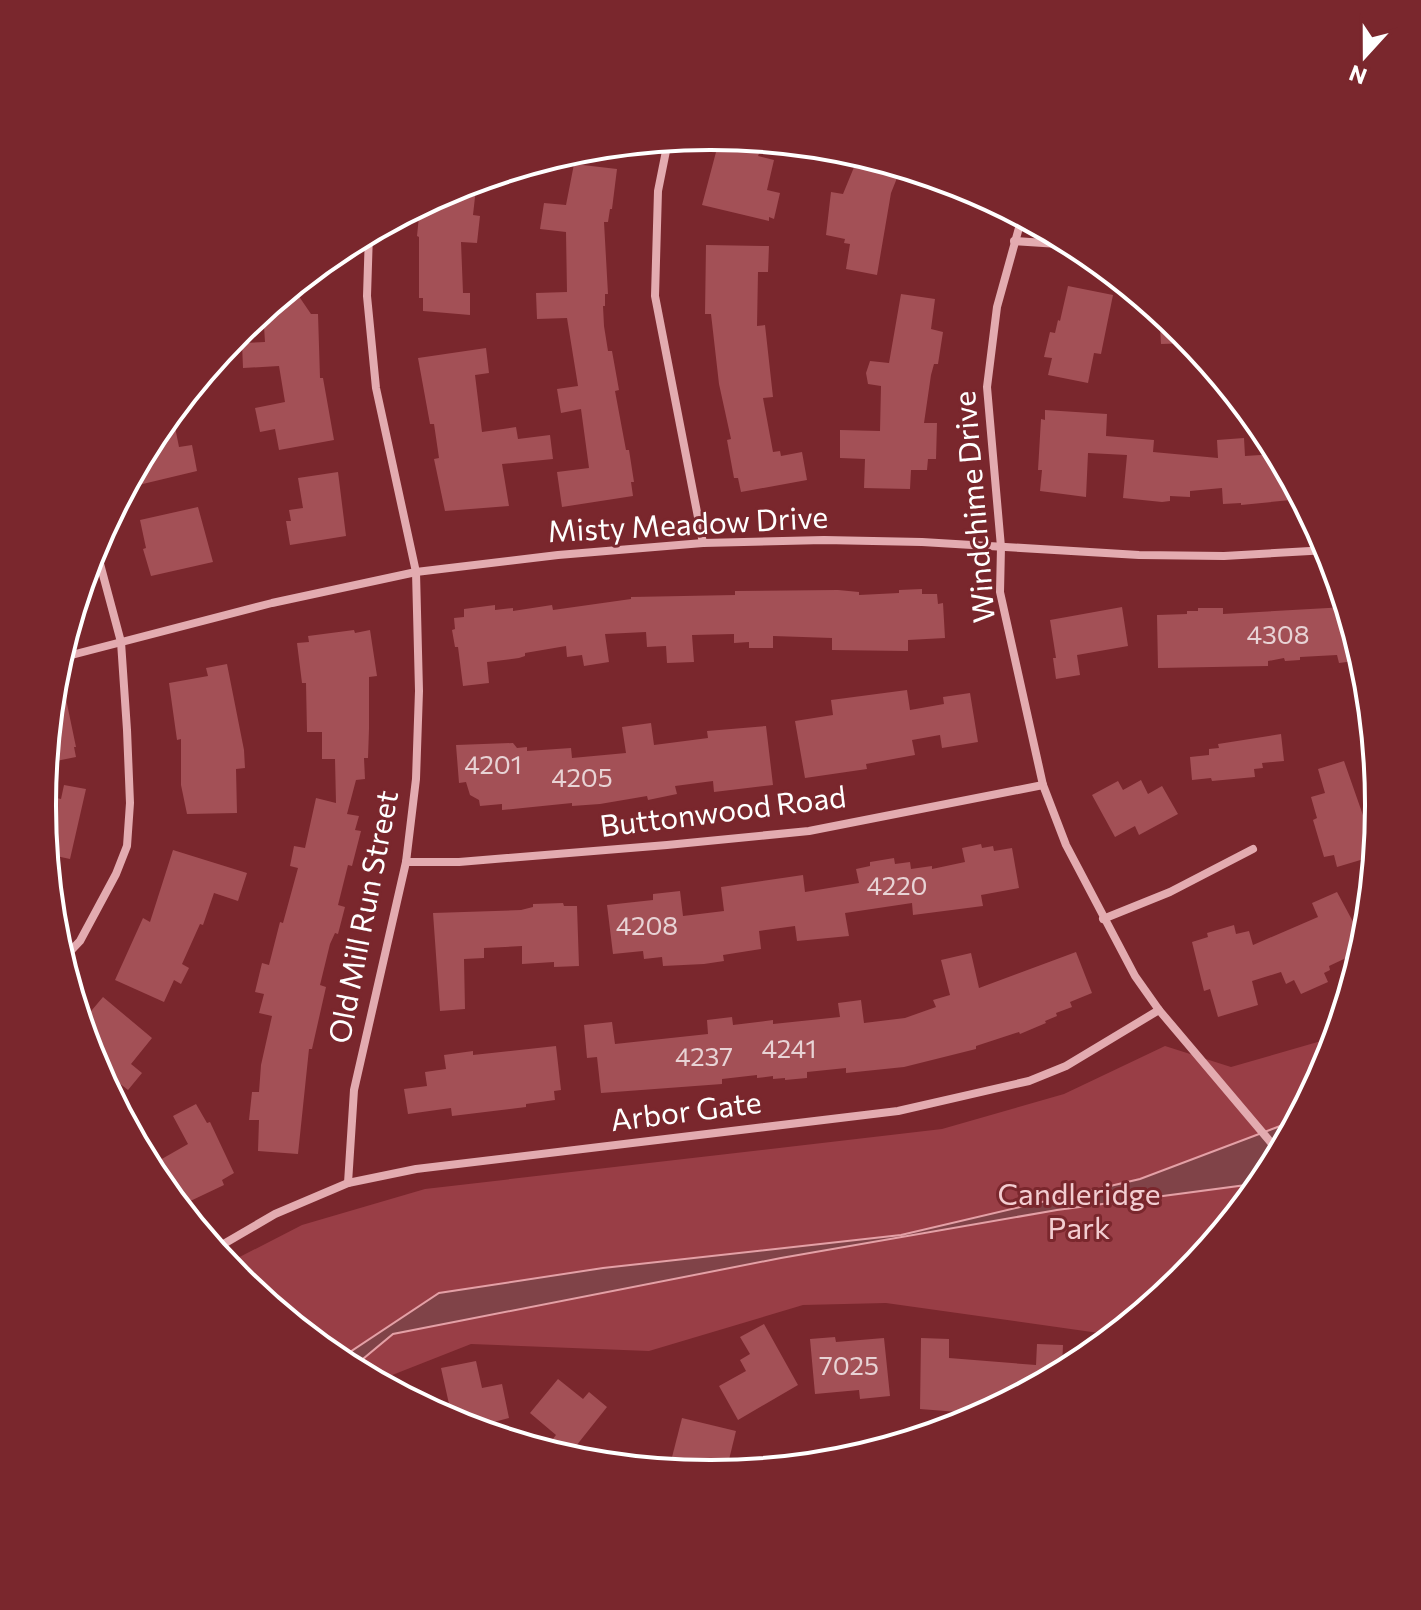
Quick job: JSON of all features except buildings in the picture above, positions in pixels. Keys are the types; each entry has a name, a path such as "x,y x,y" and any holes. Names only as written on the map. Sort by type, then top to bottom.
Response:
{"street":[{"path":"666,152 658,191 655,296 703,543"},
{"name":"Windchime Drive","path":"1018,228 997,307 987,387 1001,547 1000,592 1043,785 1066,845 1135,976 1159,1010 1271,1142"},
{"path":"1014,241 1046,243"},
{"name":"Old Mill Run Street","path":"348,1183 354,1090 406,862 418,735 416,572 376,388 367,296 369,247"},
{"name":"Misty Meadow Drive","path":"74,654 272,603 416,572 558,555 703,543 880,541 1139,555 1224,556 1313,551"},
{"path":"72,949 80,941 116,874 127,846 130,803 121,642 101,568"},
{"name":"Buttonwood Road","path":"406,862 459,862 809,831 1043,785"},
{"path":"1103,919 1170,892 1253,849"},
{"name":"Arbor Gate","path":"224,1244 275,1214 348,1183 416,1169 898,1111 1029,1081 1066,1066 1159,1010"}],"green space":[{"name":"Candleridge Park","path":"1320,1041 1298,1094 1277,1132 1230,1203 1173,1268 1097,1333 886,1303 803,1305 649,1351 471,1344 390,1376 312,1324 238,1258 302,1225 425,1189 942,1129 1064,1094 1165,1046 1231,1067"}],"shaded area":[{"path":"1280,1126 1243,1185 1057,1210 781,1258 393,1334 363,1359 351,1351 439,1293 603,1268 901,1235 1140,1179"}]}
